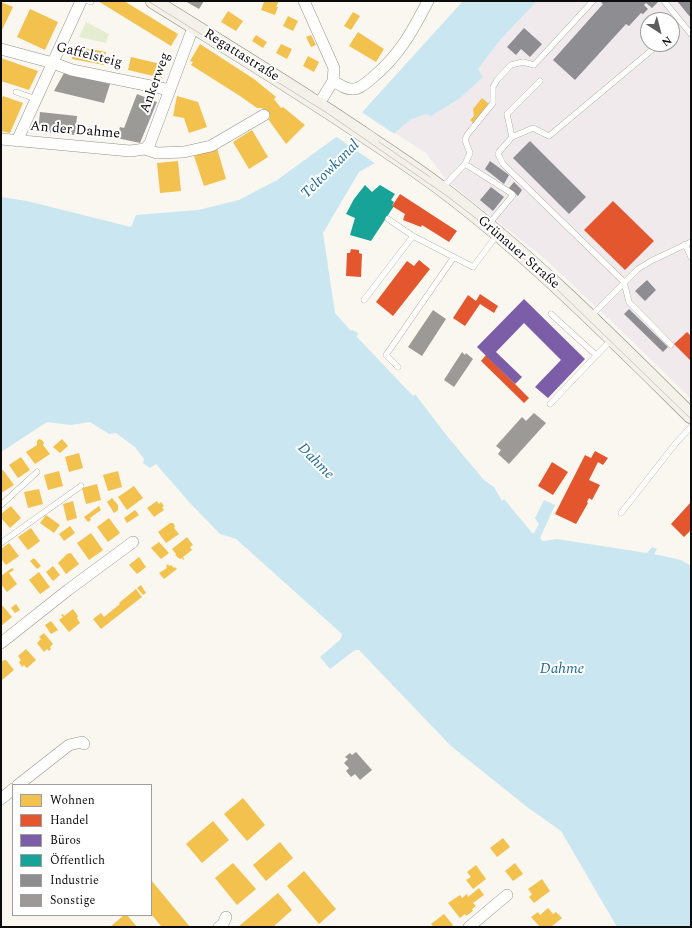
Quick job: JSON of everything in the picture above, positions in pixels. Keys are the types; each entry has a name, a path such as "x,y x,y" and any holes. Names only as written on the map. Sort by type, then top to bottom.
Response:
{"main road":[{"name":"Regattastraße","path":"153,1 324,108"},
{"name":"Grünauer Straße","path":"324,108 442,189 493,230 535,266 590,317 691,416"}],"street":[{"path":"304,1 334,68 333,81 324,108"},
{"path":"333,81 347,89 354,90 361,87 387,65 411,34 428,1"},
{"path":"17,142 83,2"},
{"name":"Ankerweg","path":"146,149 150,143 194,27"},
{"name":"Gaffelsteig","path":"1,50 53,63 72,70 170,90"},
{"name":"An der Dahme","path":"1,139 17,142 130,151 146,149 157,153 184,152 211,146 264,114"},
{"path":"1,643 68,590 133,542"},
{"path":"19,784 70,745 82,742 84,744"},
{"path":"1,799 12,790"},
{"path":"469,927 507,895"},
{"path":"219,927 223,924 226,917"}],"lane":[{"path":"442,189 465,164 470,153 465,140 467,135 493,103 493,87 498,80 511,65 523,62 534,65 593,1"},
{"path":"664,1 691,34"},
{"path":"649,52 549,136 533,128 512,136 498,154 503,164 624,282 629,302 671,345"},
{"path":"512,136 507,114 540,81"},
{"path":"16,92 36,99"},
{"path":"388,219 413,236 473,267 513,195 465,164"},
{"path":"364,300 413,236"},
{"path":"590,317 638,269 651,261 691,242"},
{"path":"685,244 691,256"},
{"path":"398,367 386,355 454,257"},
{"path":"551,314 596,355"},
{"path":"550,404 612,339"},
{"path":"621,513 676,443 691,427"},
{"path":"1,505 37,472"},
{"path":"1,543 81,486"}],"shaded area":[{"path":"537,1 691,1 691,399 626,335 545,259 447,181 426,153 395,133 410,120 426,114 431,116 452,104 483,77 478,69 501,39"}],"green space":[{"path":"86,22 109,34 106,43 79,37"}],"water":[{"name":"Dahme","path":"463,1 537,1 501,39 478,69 483,77 459,99 431,116 426,114 410,120 395,133 375,163 359,172 323,233 335,313 351,331 352,330 358,333 357,337 413,396 415,394 447,436 484,480 494,487 502,501 504,499 533,534 539,524 535,518 544,500 555,505 540,538 543,541 557,539 647,553 652,547 657,549 654,554 681,560 691,566 691,927 617,927 561,831 527,807 451,746 359,650 355,650 330,669 320,657 341,639 342,634 236,539 220,534 190,503 156,464 150,468 143,463 144,459 135,447 116,433 109,434 90,422 71,425 47,422 1,452 1,197 27,201 131,227 136,215 198,210 239,200 277,180 346,130"}],"pier":[{"path":"360,111 396,135 376,164 335,136 344,129"}],"building: Wohnen":[{"path":"98,1 124,1 178,34 171,46"},
{"path":"262,1 279,1 276,7 278,7 275,15 261,10 264,2"},
{"path":"1,2 13,7 1,32"},
{"path":"30,9 58,22 45,50 17,37"},
{"path":"228,11 243,21 236,31 221,22"},
{"path":"353,12 360,16 351,30 344,26"},
{"path":"288,16 298,21 293,31 283,26"},
{"path":"358,32 384,49 376,62 349,46"},
{"path":"256,35 267,42 263,48 252,41"},
{"path":"311,35 316,45 311,47 306,37"},
{"path":"200,44 254,79 276,97 274,99 281,108 283,107 305,125 286,144 262,108 257,108 191,65 193,62 190,61"},
{"path":"281,44 292,49 287,59 276,53"},
{"path":"74,46 106,52 104,65 72,59"},
{"path":"308,56 319,62 314,72 303,66"},
{"path":"131,57 165,65 162,78 128,70"},
{"path":"1,58 38,71 29,90 1,81"},
{"path":"3,96 23,103 10,133 1,131 1,100"},
{"path":"177,96 198,102 207,127 189,133 184,118 173,116"},
{"path":"482,98 489,104 473,123 470,120 474,116 473,109"},
{"path":"252,130 268,157 249,169 233,142"},
{"path":"217,148 226,179 204,186 194,156"},
{"path":"178,161 181,191 160,193 157,163"},
{"path":"39,439 42,440 44,443 43,445 50,454 35,464 26,452 37,445 37,441"},
{"path":"62,439 68,446 60,453 53,447"},
{"path":"79,453 83,468 69,472 65,457"},
{"path":"21,457 30,470 18,478 9,465"},
{"path":"3,470 14,485 1,493 1,471"},
{"path":"59,471 63,486 48,490 44,475"},
{"path":"118,471 122,487 108,491 103,475"},
{"path":"97,484 101,500 86,504 82,488"},
{"path":"134,486 143,498 127,510 118,497"},
{"path":"39,489 43,504 28,508 24,492"},
{"path":"112,498 118,505 118,510 114,513 107,502"},
{"path":"73,501 77,518 67,521 63,504"},
{"path":"157,501 159,504 161,502 164,506 162,507 164,510 154,517 147,508"},
{"path":"11,506 21,518 10,528 1,518 1,514"},
{"path":"99,506 101,510 90,518 91,520 88,522 84,517"},
{"path":"135,510 139,515 127,523 124,518"},
{"path":"46,515 60,525 54,533 40,523"},
{"path":"109,518 120,533 108,542 97,527"},
{"path":"170,523 173,523 175,526 174,528 179,534 166,543 158,532"},
{"path":"70,526 75,533 64,541 59,534"},
{"path":"31,528 40,541 28,550 18,537"},
{"path":"91,533 103,550 89,560 77,543"},
{"path":"187,537 193,545 190,547 192,550 183,557 183,560 175,555 176,554 172,549"},
{"path":"159,542 169,553 161,559 151,548"},
{"path":"9,543 19,556 6,565 1,559 1,549"},
{"path":"71,553 79,564 66,574 58,563 67,554"},
{"path":"139,557 146,567 137,574 129,565"},
{"path":"34,558 41,566 37,569 30,561"},
{"path":"168,564 169,566 171,565 177,569 164,579 159,573 167,568 166,566"},
{"path":"53,566 60,575 53,581 46,572"},
{"path":"12,568 14,570 9,573 17,584 7,592 1,584 1,576"},
{"path":"39,572 50,587 40,594 29,580"},
{"path":"141,585 146,593 143,595 137,588"},
{"path":"136,589 142,597 101,629 93,619 101,613 104,617"},
{"path":"16,604 20,610 15,613 11,608"},
{"path":"3,606 12,617 1,626 1,607"},
{"path":"73,609 78,616 77,618 80,623 69,632 59,620 63,617 61,615 63,614 64,616"},
{"path":"51,621 58,630 51,634 45,625"},
{"path":"44,633 53,644 49,651 47,649 44,652 37,643 41,639 39,637"},
{"path":"26,649 36,660 27,668 24,665 22,667 19,662 21,660 18,656"},
{"path":"6,660 14,670 2,680 1,662"},
{"path":"243,798 265,825 247,841 224,814"},
{"path":"213,821 229,840 202,863 186,844"},
{"path":"503,838 510,847 497,857 490,848"},
{"path":"280,842 293,858 266,881 253,865"},
{"path":"233,863 256,889 237,905 215,878"},
{"path":"515,863 523,874 513,881 505,871"},
{"path":"476,865 486,879 473,889 466,880 471,877 467,872"},
{"path":"304,871 336,909 319,924 287,886"},
{"path":"542,879 550,891 534,903 529,897 532,894 528,889"},
{"path":"152,881 190,927 160,927 161,926 152,915"},
{"path":"479,888 484,895 473,903 476,906 472,909 473,911 460,918 448,903 460,895 462,898 467,894 468,897"},
{"path":"278,893 292,910 273,927 238,927"},
{"path":"548,908 553,914 556,912 562,918 551,927 540,927 531,917 538,912 540,915"},
{"path":"444,914 453,925 451,927 434,927 431,924"},
{"path":"123,916 128,916 137,927 110,927"}],"building: Handel":[{"path":"400,194 457,231 449,242 422,225 421,227 403,220 405,214 392,206"},
{"path":"613,201 654,241 625,270 584,230"},
{"path":"351,249 359,250 359,253 362,254 361,277 346,276 347,253 350,253"},
{"path":"419,260 430,269 393,316 376,302 407,261 414,266"},
{"path":"480,294 498,306 494,313 480,304 465,326 453,318 468,295 476,301"},
{"path":"687,332 691,336 691,361 674,344"},
{"path":"486,355 529,398 524,403 481,361"},
{"path":"595,451 608,458 603,465 598,462 589,480 600,485 592,500 589,498 588,503 576,524 555,514 585,455 591,458"},
{"path":"552,462 568,472 553,495 538,486"},
{"path":"691,502 691,530 684,537 671,524"}],"building: Büros":[{"path":"524,299 585,359 548,398 535,387 561,360 524,323 496,352 522,377 515,384 477,347"}],"building: Öffentlich":[{"path":"365,185 372,192 380,185 395,194 391,200 394,202 392,206 394,206 371,241 350,235 355,218 346,214 354,199"}],"building: Industrie":[{"path":"603,1 658,2 652,8 646,3 644,5 648,9 645,12 640,12 640,14 629,26 626,24 575,80 553,60 603,4 601,3"},
{"path":"677,1 691,1 691,18"},
{"path":"524,28 542,44 530,57 521,49 516,55 507,47"},
{"path":"530,141 586,197 569,214 513,158"},
{"path":"490,161 509,175 504,184 485,169"},
{"path":"514,182 522,190 518,196 509,188"},
{"path":"491,187 504,197 493,211 480,200"},
{"path":"647,280 656,290 645,301 635,291"},
{"path":"629,309 668,347 663,352 624,314"}],"building: Sonstige":[{"path":"185,1 204,1 199,9"},
{"path":"64,73 110,84 104,103 54,91"},
{"path":"137,94 157,102 140,143 117,138 120,127 124,128"},
{"path":"40,112 77,116 75,135 38,131"},
{"path":"433,310 446,319 422,356 408,347"},
{"path":"462,352 465,355 466,353 473,359 454,387 444,380"},
{"path":"534,413 546,423 509,464 498,454 501,450 496,446 522,417 526,421"},
{"path":"356,752 372,770 360,780 355,774 351,777 346,771 349,768 344,763 348,759 345,757 350,753 352,755"}],"tram line":[{"path":"148,1 327,113 447,196 491,230 537,270 691,419"},
{"path":"379,142 430,177"}],"water label":[{"name":"Teltowkanal","path":"331,170"}]}
